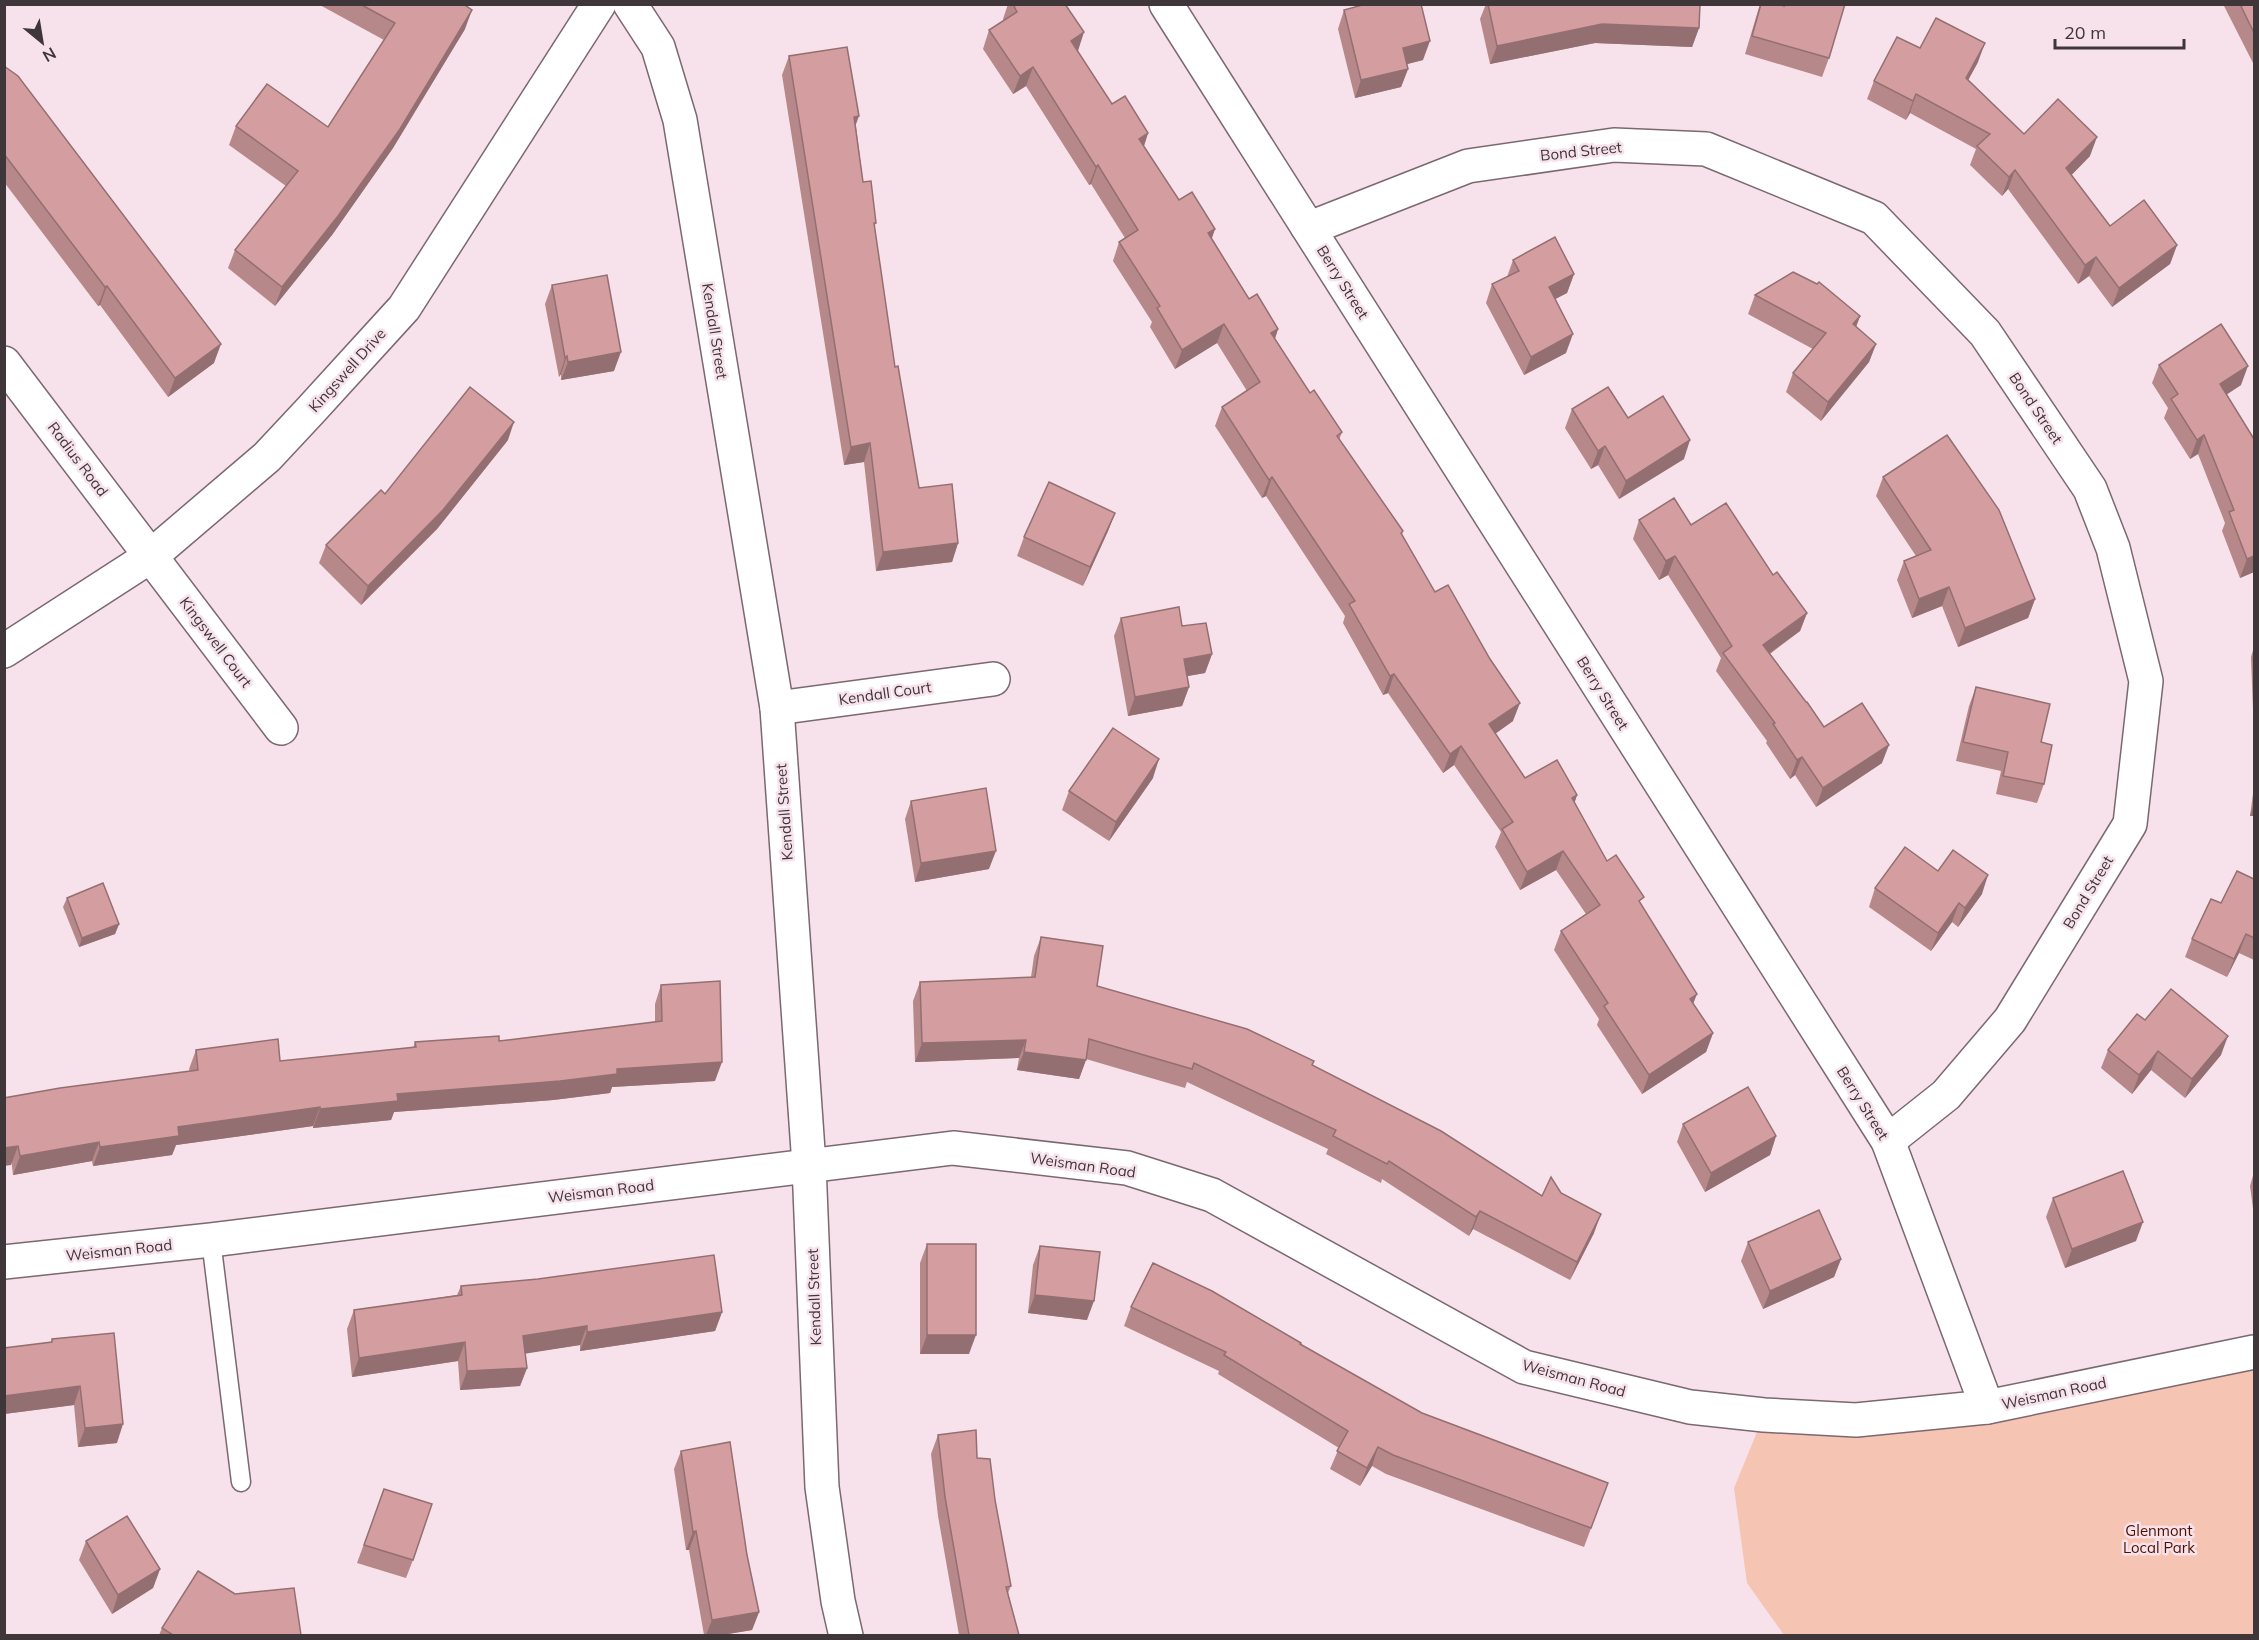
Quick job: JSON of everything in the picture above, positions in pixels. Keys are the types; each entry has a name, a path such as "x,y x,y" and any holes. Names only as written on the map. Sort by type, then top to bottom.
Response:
{"street":[{"name":"Kingswell Drive","path":"4,651 151,556 267,457 404,309 599,4"},
{"name":"Kendall Street","path":"630,4 658,48 680,120 777,708 809,1165 822,1487 838,1601 846,1635"},
{"name":"Berry Street","path":"1166,4 1888,1141 1987,1407"},
{"name":"Bond Street","path":"1307,226 1315,226 1468,166 1614,146 1706,149 1874,218 1985,333 2090,489 2114,548 2146,681 2130,824 2010,1020 1946,1095 1888,1141"},
{"name":"Radius Road","path":"4,363 151,556"},
{"name":"Kingswell Court","path":"151,556 281,728"},
{"name":"Kendall Court","path":"777,708 993,679"},
{"name":"Weisman Road","path":"4,1262 211,1240 952,1148 1127,1168 1212,1195 1524,1367 1690,1407 1764,1415 1856,1420 1987,1407 2254,1352"}],"lane":[{"path":"211,1240 241,1482"}],"green space":[{"name":"Glenmont Local Park","path":"2254,1352 2254,1635 1784,1635 1747,1583 1734,1488 1764,1415 1856,1420"}],"building":[{"path":"360,4 463,4 472,10 400,129 338,216 282,287 235,250 298,171 236,126 267,84 328,127 395,23"},
{"path":"1013,4 1065,4 1084,32 1071,41 1112,104 1125,96 1148,133 1139,139 1179,200 1192,192 1215,229 1208,233 1249,299 1257,294 1278,329 1271,333 1310,393 1314,390 1342,432 1337,436 1403,531 1401,533 1435,592 1448,585 1490,659 1520,703 1489,724 1525,778 1557,760 1577,795 1572,798 1607,861 1616,855 1644,897 1639,901 1697,994 1690,999 1713,1033 1649,1075 1604,1006 1608,1003 1561,931 1600,905 1563,851 1527,872 1502,829 1513,822 1461,746 1450,754 1394,674 1390,676 1349,604 1355,601 1272,477 1269,480 1222,407 1260,382 1224,324 1182,350 1157,308 1160,306 1119,242 1138,230 1033,67 1020,76 989,30 1017,12"},
{"path":"1366,4 1421,4 1430,41 1403,48 1408,69 1361,80 1344,10"},
{"path":"1488,4 1700,4 1699,28 1602,24 1497,46"},
{"path":"1761,4 1784,6 1784,4 1845,4 1829,58 1752,36"},
{"path":"2240,4 2254,4 2254,33"},
{"path":"1936,18 1985,43 1966,78 2024,134 2058,99 2097,137 2066,168 2110,226 2144,200 2177,245 2119,288 2096,257 2085,265 2015,170 2009,177 1977,146 1990,134 1916,94 1913,101 1874,81 1897,37 1920,48"},
{"path":"847,47 859,116 854,117 863,182 871,181 876,223 874,223 895,367 898,366 919,488 952,484 958,543 883,552 870,443 851,447 789,56"},
{"path":"4,66 18,76 221,344 175,378 4,154"},
{"path":"1555,237 1574,274 1549,287 1573,334 1531,357 1492,284 1519,271 1513,260"},
{"path":"1793,272 1817,284 1819,282 1860,316 1853,324 1876,344 1828,402 1793,373 1826,333 1755,295"},
{"path":"607,275 621,352 568,362 567,356 565,358 552,285"},
{"path":"2221,324 2248,366 2220,384 2254,439 2254,556 2247,559 2229,512 2234,510 2204,435 2197,440 2171,399 2178,394 2159,365"},
{"path":"470,387 514,422 443,510 368,586 326,545 381,490 385,494"},
{"path":"1608,387 1628,418 1663,396 1690,440 1626,481 1605,446 1598,451 1572,409"},
{"path":"1947,435 1999,510 2035,599 1965,628 1949,587 1919,599 1904,561 1931,550 1883,477"},
{"path":"1049,482 1115,513 1090,567 1024,537"},
{"path":"1674,498 1691,525 1726,503 1773,575 1777,572 1807,613 1763,645 1824,727 1862,703 1889,745 1823,788 1802,757 1797,760 1773,724 1775,723 1723,653 1732,646 1675,556 1666,561 1639,520"},
{"path":"1179,607 1182,626 1206,623 1212,654 1184,659 1189,687 1135,697 1121,618"},
{"path":"1976,687 2050,704 2041,742 2052,745 2044,784 2003,776 2008,752 1963,742"},
{"path":"1113,728 1159,759 1116,822 1069,791"},
{"path":"986,788 996,851 921,863 911,801"},
{"path":"1905,847 1938,871 1953,850 1988,875 1965,908 1959,903 1938,933 1875,888"},
{"path":"2237,871 2254,879 2254,938 2246,934 2234,959 2192,939 2211,899 2221,903"},
{"path":"103,883 119,924 82,938 67,898"},
{"path":"1041,937 1103,946 1097,986 1247,1029 1314,1061 1312,1065 1441,1131 1542,1196 1551,1177 1561,1193 1601,1214 1577,1262 1480,1211 1476,1217 1389,1161 1387,1164 1333,1136 1336,1130 1194,1063 1192,1069 1089,1039 1086,1060 1024,1052 1026,1040 922,1043 920,982 1035,977"},
{"path":"720,981 722,1062 617,1069 617,1074 560,1081 397,1094 398,1101 320,1109 320,1107 178,1127 179,1136 100,1147 99,1142 20,1156 18,1146 4,1148 4,1098 60,1088 198,1070 196,1050 278,1039 280,1061 416,1047 415,1042 499,1036 499,1041 662,1021 661,985"},
{"path":"2171,989 2228,1036 2192,1079 2158,1051 2139,1075 2108,1050 2137,1014 2145,1020"},
{"path":"1748,1087 1776,1136 1711,1173 1683,1124"},
{"path":"2123,1171 2143,1222 2072,1249 2053,1198"},
{"path":"1819,1210 1841,1259 1770,1291 1748,1242"},
{"path":"927,1244 976,1244 976,1335 927,1335"},
{"path":"1040,1246 1100,1252 1094,1301 1035,1295"},
{"path":"714,1255 722,1312 587,1332 587,1326 523,1336 527,1368 467,1371 465,1342 359,1358 354,1310 462,1295 461,1286 538,1279"},
{"path":"1153,1263 1212,1291 1422,1413 1608,1483 1591,1528 1393,1455 1378,1447 1367,1468 1337,1451 1348,1431 1224,1355 1226,1352 1131,1307"},
{"path":"114,1333 123,1424 85,1428 80,1386 4,1396 4,1348 52,1342 52,1339"},
{"path":"976,1430 977,1458 990,1459 1011,1586 1006,1587 1019,1635 969,1635 945,1497 938,1435"},
{"path":"730,1442 747,1555 759,1612 712,1620 696,1531 693,1532 681,1451"},
{"path":"384,1489 432,1504 413,1560 364,1545"},
{"path":"127,1516 160,1569 118,1595 86,1541"},
{"path":"198,1571 235,1594 294,1588 301,1635 173,1635 162,1628"}]}
